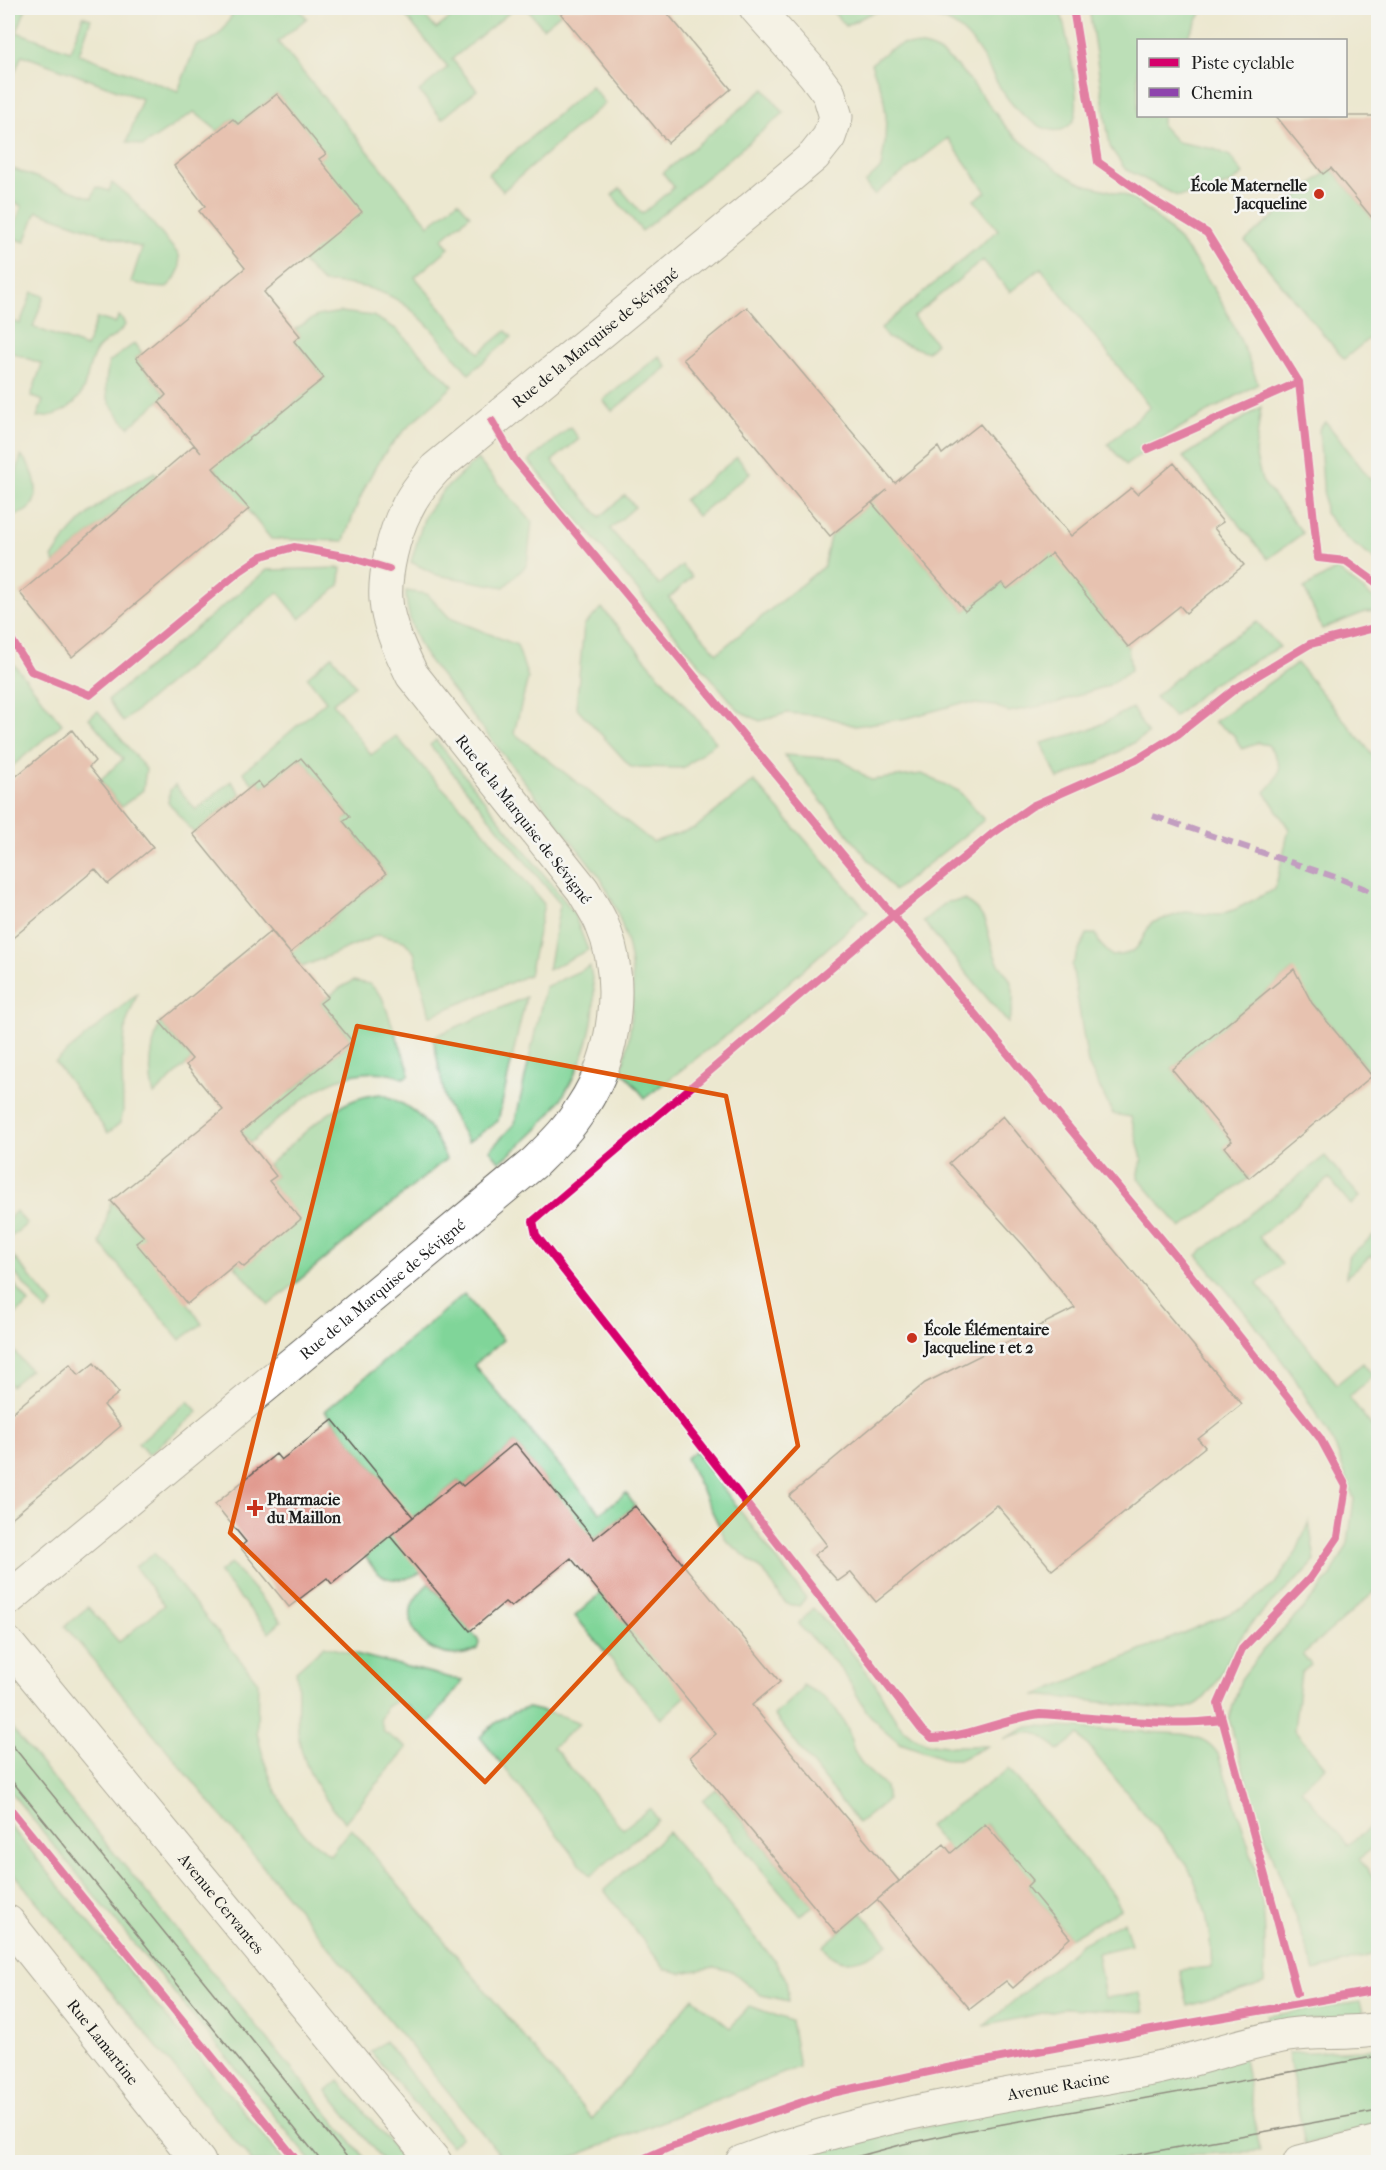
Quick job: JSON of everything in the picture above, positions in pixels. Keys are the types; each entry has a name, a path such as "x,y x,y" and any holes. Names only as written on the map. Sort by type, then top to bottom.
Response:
{"street":[{"name":"Rue de la Marquise de Sévigné","path":"8,1599 222,1419 534,1163 562,1136 583,1106 600,1073 610,1039 615,999 613,961 602,923 583,890 412,675 397,641 386,601 389,569 395,539 405,510 420,486 436,468 773,191 814,156 829,137 836,117 829,94 756,8"},
{"name":"Avenue Cervantes","path":"8,1644 435,2163"},
{"name":"Rue Lamartine","path":"8,1922 199,2163"},
{"name":"Avenue Racine","path":"742,2163 833,2132 923,2112 1178,2064 1259,2040 1292,2034 1378,2030"},
{"path":"1300,2163 1378,2142"}],"highlighted area":[{"path":"357,1026 726,1096 798,1446 485,1782 230,1533"}],"green space":[{"path":"16,8 26,8 17,32 70,51 83,16 91,19 79,54 178,91 196,45 216,37 228,22 235,8 298,8 307,18 278,42 429,225 458,201 470,215 442,239 449,248 415,277 479,353 506,331 512,337 469,374 423,321 392,297 373,289 323,283 302,261 319,159 325,154 277,94 238,124 233,119 218,131 194,112 143,146 127,142 142,99 22,55 10,84 8,83 8,27"},
{"path":"399,8 418,8 436,29 463,8 515,8 452,59 477,90 442,119 419,91 448,67"},
{"path":"526,8 556,8 561,13 543,28"},
{"path":"829,8 1060,8 1076,88 1074,120 1064,129 1056,131 1039,126 1027,118 1008,99 973,43 950,23 918,13 884,11 871,13 846,26"},
{"path":"1089,8 1204,8 1187,39 1137,39 1137,117 1162,117 1162,126 1177,142 1214,149 1230,156 1243,174 1231,183 1204,194 1177,196 1125,169 1110,147"},
{"path":"902,44 929,48 947,58 966,76 1010,131 1056,169 1084,184 1127,196 1154,215 1174,235 1209,281 1237,332 1258,384 1169,434 1126,465 1108,444 1150,407 1041,268 1010,292 983,260 913,317 936,343 927,352 887,338 881,328 998,230 974,200 986,192 948,138 874,195 865,183 881,168 885,142 886,116 883,94 871,64 887,51"},
{"path":"591,86 605,103 503,191 488,174"},
{"path":"764,89 784,113 642,231 612,195 620,188 642,214 674,187 663,173"},
{"path":"8,167 92,198 96,187 109,191 112,183 133,200 179,255 180,268 174,280 166,288 131,282 142,248 37,211 25,242 10,237 22,206 8,200"},
{"path":"1331,168 1378,225 1378,331 1344,359 1245,241"},
{"path":"32,292 44,296 33,327 86,347 97,318 115,323 119,316 125,325 97,350 91,361 83,389 74,403 54,415 37,417 43,401 31,396 42,364 8,351 8,319 20,324"},
{"path":"341,312 373,316 396,329 453,386 413,422 386,452 363,491 344,541 271,539 208,461 266,425 324,378 294,341 300,336 295,329 317,316"},
{"path":"135,343 142,353 136,358 166,395 129,427 111,405 106,383 109,362"},
{"path":"659,356 667,367 612,411 603,400"},
{"path":"1261,407 1255,453 1262,481 1303,533 1268,559 1183,457"},
{"path":"1326,422 1378,489 1378,562 1347,539 1325,513 1319,429"},
{"path":"570,427 579,439 552,461 600,517 625,495 635,507 610,529 659,585 682,565 692,577 669,598 717,653 824,566 830,536 879,496 923,548 916,554 965,611 1002,583 1007,589 1057,548 1083,591 1128,647 1131,670 1109,685 1056,703 1009,712 995,706 962,703 908,718 855,726 824,716 787,713 760,721 739,711 529,461"},
{"path":"21,456 30,468 36,483 35,499 26,511 8,515 8,471 16,474"},
{"path":"737,457 750,473 697,516 684,500"},
{"path":"477,459 532,522 527,565 504,587 437,575 411,562 425,515 443,491"},
{"path":"155,472 157,477 55,563 52,558 61,544 84,519 110,497"},
{"path":"341,568 340,585 300,619 278,592 123,722 108,700 267,570"},
{"path":"1337,569 1378,602 1378,611 1365,612 1322,629 1304,588"},
{"path":"406,591 427,594 450,618 517,645 528,678 514,733 653,842 695,828 754,781 868,912 751,1016 645,1098 622,1070 631,1019 632,971 622,924 612,901 600,877 426,657 412,625 407,608"},
{"path":"602,608 716,742 683,768 631,767 576,707 584,625"},
{"path":"1257,622 1280,647 1212,684 1174,717 1155,697 1199,658"},
{"path":"332,656 355,685 333,703 371,755 396,736 477,823 544,904 529,975 430,1016 414,952 404,941 378,935 302,967 286,947 328,922 386,874 343,821 350,816 301,758 263,788 257,780 253,784 243,772 326,701 307,677"},
{"path":"13,663 62,724 8,770 8,667"},
{"path":"1297,663 1378,761 1378,1082 1312,1003 1293,970 1172,1069 1232,1141 1224,1148 1249,1178 1181,1228 1138,1178 1142,1159 1131,1117 1113,1114 1088,1064 1072,965 1087,934 1096,934 1100,944 1112,956 1122,955 1138,947 1151,923 1185,912 1219,915 1275,889 1289,829 1265,792 1278,775 1276,758 1268,745 1258,743 1242,749 1233,734 1214,722"},
{"path":"1132,708 1148,734 1106,759 1058,779 1042,743 1094,728"},
{"path":"98,711 146,769 143,790 121,807 100,780 123,759 89,718"},
{"path":"436,740 565,901 574,914 588,950 548,970 560,904 430,745"},
{"path":"784,755 840,759 871,780 922,774 959,791 984,820 894,891"},
{"path":"231,781 241,794 194,833 168,802 170,790 175,785 196,810"},
{"path":"964,900 973,906 983,918 997,961 1011,982 1013,1003 1008,1023 923,921 947,902"},
{"path":"590,966 594,990 593,1011 591,1029 579,1066 561,1100 550,1115 500,1162 490,1150 515,1123 545,987"},
{"path":"353,981 370,984 382,997 409,1070 409,1076 403,1078 381,1072 360,1073 340,1079 320,1088 301,1101 250,1143 236,1126 294,1089 352,1041 320,1003"},
{"path":"137,994 126,1024 122,1060 123,1112 120,1123 108,1133 55,1062"},
{"path":"526,997 498,1121 468,1142 446,1103 433,1037"},
{"path":"160,1022 192,1059 154,1095 151,1058"},
{"path":"381,1094 414,1111 422,1119 435,1136 446,1159 269,1305 234,1265 238,1262 244,1266 300,1219 269,1181 276,1176 268,1165 334,1110 349,1102"},
{"path":"1325,1156 1360,1197 1351,1205 1329,1178 1259,1237 1282,1264 1257,1284 1337,1384 1363,1363 1373,1376 1349,1397 1378,1434 1378,1589 1303,1654 1311,1665 1301,1673 1294,1730 1325,1767 1301,1789 1348,1845 1373,1825 1378,1832 1378,1844 1359,1859 1378,1884 1378,1953 1315,1971 1252,1800 1229,1719 1241,1679 1263,1650 1331,1576 1348,1543 1354,1499 1335,1446 1294,1377 1249,1317 1197,1255"},
{"path":"111,1201 144,1237 202,1324 180,1340 100,1243"},
{"path":"16,1211 27,1224 8,1239 8,1219"},
{"path":"1373,1236 1378,1237 1378,1262 1372,1255 1346,1277 1348,1257"},
{"path":"8,1250 53,1304 46,1311 8,1265"},
{"path":"8,1276 29,1303 8,1321"},
{"path":"464,1294 503,1340 474,1365 600,1513 626,1493 635,1506 585,1546 562,1501 515,1443 463,1486 458,1481 406,1523 375,1484 382,1479 325,1411"},
{"path":"8,1344 30,1370 11,1386 8,1382"},
{"path":"188,1401 198,1412 148,1455 138,1443"},
{"path":"695,1451 806,1598 799,1606 787,1604 765,1573 726,1540 686,1458"},
{"path":"1309,1521 1315,1561 1246,1630 1216,1682 1198,1703 1175,1710 1036,1695 1240,1609 1274,1585 1296,1553"},
{"path":"396,1530 428,1567 417,1575 403,1579 383,1576 365,1556"},
{"path":"154,1553 258,1682 257,1732 273,1785 288,1814 306,1836 330,1855 351,1828 592,2119 693,1998 730,2028 750,2006 791,2021 799,2067 560,2162 506,2162 65,1626 88,1607 119,1642 164,1605 135,1567"},
{"path":"231,1563 281,1621 269,1632 219,1573"},
{"path":"429,1583 477,1638 479,1643 477,1649 465,1654 453,1655 430,1647 420,1639 414,1630 411,1618 412,1605"},
{"path":"601,1593 686,1696 661,1719 575,1616"},
{"path":"813,1608 865,1670 905,1730 923,1741 938,1745 987,1746 961,1759 945,1759 900,1743 867,1712 843,1671 798,1624"},
{"path":"324,1646 463,1681 429,1724 408,1707 396,1701 386,1707 380,1719 384,1732 407,1748 345,1822 328,1802 308,1770 298,1732 296,1671"},
{"path":"803,1685 824,1697 837,1711 848,1729 854,1751 863,1766 885,1786 887,1801 858,1823 774,1715 800,1691"},
{"path":"528,1708 580,1723 553,1747 623,1829 650,1808 658,1820 590,1876 480,1737 502,1719"},
{"path":"8,1724 368,2162 312,2162 8,1789"},
{"path":"1028,1727 1182,1734 1203,1740 1215,1749 1239,1815 1257,1877 1265,1926 1264,1983 1188,2006 1180,1970 1212,1967 1206,1915 1199,1891 1187,1865 1079,1735 1058,1751 1045,1738 1034,1733 1003,1739"},
{"path":"1009,1769 1114,1896 1121,1909 1070,1938 1027,1886 1032,1880 986,1824 951,1853 928,1826"},
{"path":"716,1789 813,1906 800,1915 703,1800"},
{"path":"8,1823 285,2162 252,2162 8,1867"},
{"path":"668,1832 775,1961 786,1979 789,2001 761,1995 733,1972 715,1967 681,1973 665,1969 604,1890"},
{"path":"862,1913 888,1944 876,1952 854,1960 840,1960 832,1956 823,1946"},
{"path":"1124,1921 1131,1945 1097,1953 1105,1998 1140,1993 1144,2012 1065,2008 984,2026 1081,1944"},
{"path":"1360,2002 1364,2016 1269,2024 1267,2016"},
{"path":"385,2041 461,2137 451,2146 371,2052"},
{"path":"1378,2047 1378,2124 1305,2145 1288,2053 1363,2050"},
{"path":"1244,2058 1260,2151 1188,2155 1145,2162 785,2162 883,2135"},
{"path":"339,2081 406,2162 384,2162 327,2091"},
{"path":"676,2152 680,2162 651,2162"}],"building":[{"path":"556,8 663,8 731,89 668,143"},
{"path":"277,94 326,154 319,159 362,212 264,292 300,336 294,341 324,378 213,468 249,509 72,657 20,593 194,445 201,453 159,402 166,395 136,358 245,268 199,211 205,206 174,166 233,119 238,124"},
{"path":"1378,116 1378,225 1331,168 1323,174 1277,117"},
{"path":"747,307 895,483 938,447 942,454 980,424 1071,536 1131,488 1137,494 1174,463 1223,522 1214,528 1244,565 1186,613 1180,606 1128,647 1052,553 1007,589 1002,583 965,611 872,503 887,490 830,536 683,359"},
{"path":"72,730 95,761 89,767 153,847 108,884 95,869 8,942 8,783"},
{"path":"301,758 350,816 343,821 386,874 290,953 193,834 258,781 263,788"},
{"path":"271,931 328,997 320,1003 352,1041 241,1132 276,1176 269,1181 301,1219 244,1267 238,1262 187,1304 136,1243 144,1237 111,1201 223,1110 186,1065 192,1059 160,1022"},
{"path":"1294,969 1312,1003 1372,1076 1249,1178 1224,1147 1232,1141 1172,1069"},
{"path":"1003,1116 1242,1404 1198,1439 1205,1447 1052,1570 997,1505 876,1602 851,1572 838,1581 814,1555 827,1545 789,1496 925,1383 1075,1308 1025,1247 949,1163"},
{"path":"94,1363 119,1393 104,1405 121,1426 8,1521 8,1416 70,1364 79,1375"},
{"path":"333,1420 413,1517 332,1584 327,1578 289,1607 240,1547 246,1542 215,1504 276,1454 281,1460"},
{"path":"515,1443 594,1539 635,1506 780,1682 752,1705 899,1881 837,1934 690,1757 716,1734 571,1558 511,1607 505,1602 470,1631 390,1536 458,1481 463,1486"},
{"path":"985,1824 1033,1880 1027,1886 1070,1938 1013,1988 1006,1981 970,2009 877,1900 944,1844 951,1853"}],"tram line":[{"path":"8,1740 351,2162"},
{"path":"8,1776 322,2162"},
{"path":"837,2162 965,2131 1378,2056"},
{"path":"1096,2162 1378,2111"}],"marked path":[{"path":"1153,816 1341,879 1378,894"}],"cycle path":[{"path":"1073,8 1098,162 1151,199 1207,233 1299,382 1148,449"},
{"path":"1299,382 1318,558 1346,561 1378,584"},
{"path":"492,421 515,460 1174,1254 1320,1438 1346,1486 1338,1537 1310,1578 1242,1649 1218,1704 1297,1993"},
{"path":"8,634 31,671 90,695 240,571 262,556 294,547 349,557 389,569"},
{"path":"1222,1720 1177,1723 1040,1714 960,1735 932,1738 921,1729 536,1235 533,1221 992,834 1032,806 1136,760 1178,734 1235,689 1310,644 1378,627"},
{"path":"8,1806 298,2162"},
{"path":"636,2162 668,2148 823,2095 947,2068 1378,1990"}],"place":[{"name":"École Maternelle Jacqueline","path":"1319,194"},
{"name":"École Élémentaire Jacqueline 1 et 2","path":"912,1338"},
{"name":"Pharmacie du Maillon","path":"255,1508"}]}
